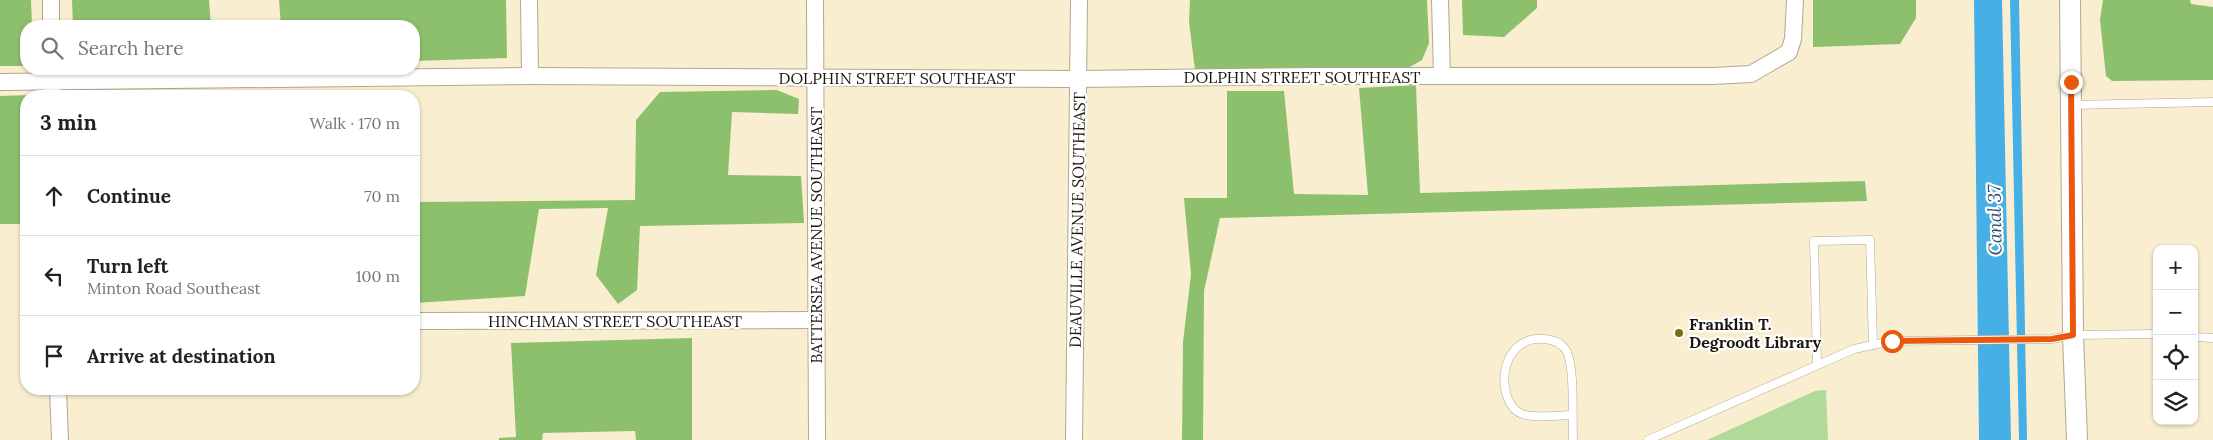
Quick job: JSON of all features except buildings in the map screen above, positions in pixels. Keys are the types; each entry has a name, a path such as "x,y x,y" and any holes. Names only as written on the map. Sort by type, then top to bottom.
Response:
{"street":[{"path":"51,0 51,20"},
{"path":"529,0 530,76"},
{"name":"BATTERSEA AVENUE SOUTHEAST","path":"815,0 817,440"},
{"name":"DEAUVILLE AVENUE SOUTHEAST","path":"1074,440 1079,0"},
{"path":"1440,0 1442,76"},
{"name":"DOLPHIN STREET SOUTHEAST","path":"0,82 530,76 1079,79 1712,76 1751,74 1789,52 1793,39 1795,0"},
{"path":"2070,0 2073,335 2077,440"},
{"name":"HINCHMAN STREET SOUTHEAST","path":"420,322 816,320"},
{"path":"58,395 60,440"}],"lane":[{"path":"2072,105 2213,102"},
{"path":"1817,365 1814,241 1870,240 1873,345"},
{"path":"1648,440 1854,349 1892,341 2052,339 2073,335 2153,334"},
{"path":"2198,337 2213,338"},
{"path":"1572,415 1529,416 1520,413 1513,407 1506,389 1506,366 1510,354 1521,343 1534,339 1547,339 1560,343 1566,352 1570,367 1572,415 1573,440"}],"green space":[{"path":"0,0 31,0 32,20 20,20 20,66 0,66"},
{"path":"72,0 209,0 211,20 73,20"},
{"path":"279,0 506,0 507,58 420,61 420,20 281,20"},
{"path":"1190,0 1427,0 1429,43 1422,60 1408,68 1195,70 1189,22"},
{"path":"1462,0 1537,0 1537,8 1504,37 1463,35"},
{"path":"1813,0 1916,0 1916,18 1900,44 1813,47"},
{"path":"2103,0 2190,0 2191,4 2213,7 2213,80 2112,81 2106,76 2100,20"},
{"path":"1416,85 1420,193 1865,181 1867,201 1220,218 1204,291 1203,440 1182,440 1183,342 1191,274 1184,198 1227,198 1227,91 1284,91 1294,194 1368,195 1359,88"},
{"path":"777,90 799,99 798,114 732,112 728,175 801,176 804,223 640,226 637,290 618,304 596,275 608,208 539,209 525,296 420,303 420,202 635,200 636,120 660,92"},
{"path":"20,95 20,224 0,224 0,96"},
{"path":"692,338 692,440 636,440 635,431 543,433 542,440 499,440 499,438 516,437 511,343"},
{"path":"1826,390 1828,440 1707,440 1815,391"}],"water":[{"name":"Canal 37","path":"1974,0 2002,0 2011,440 1979,440"},
{"path":"2010,0 2019,0 2027,440 2019,440"}],"place":[{"name":"Franklin T. Degroodt Library","path":"1679,333"}],"route":[{"path":"1892,341 2052,339 2073,335 2071,82"}]}
